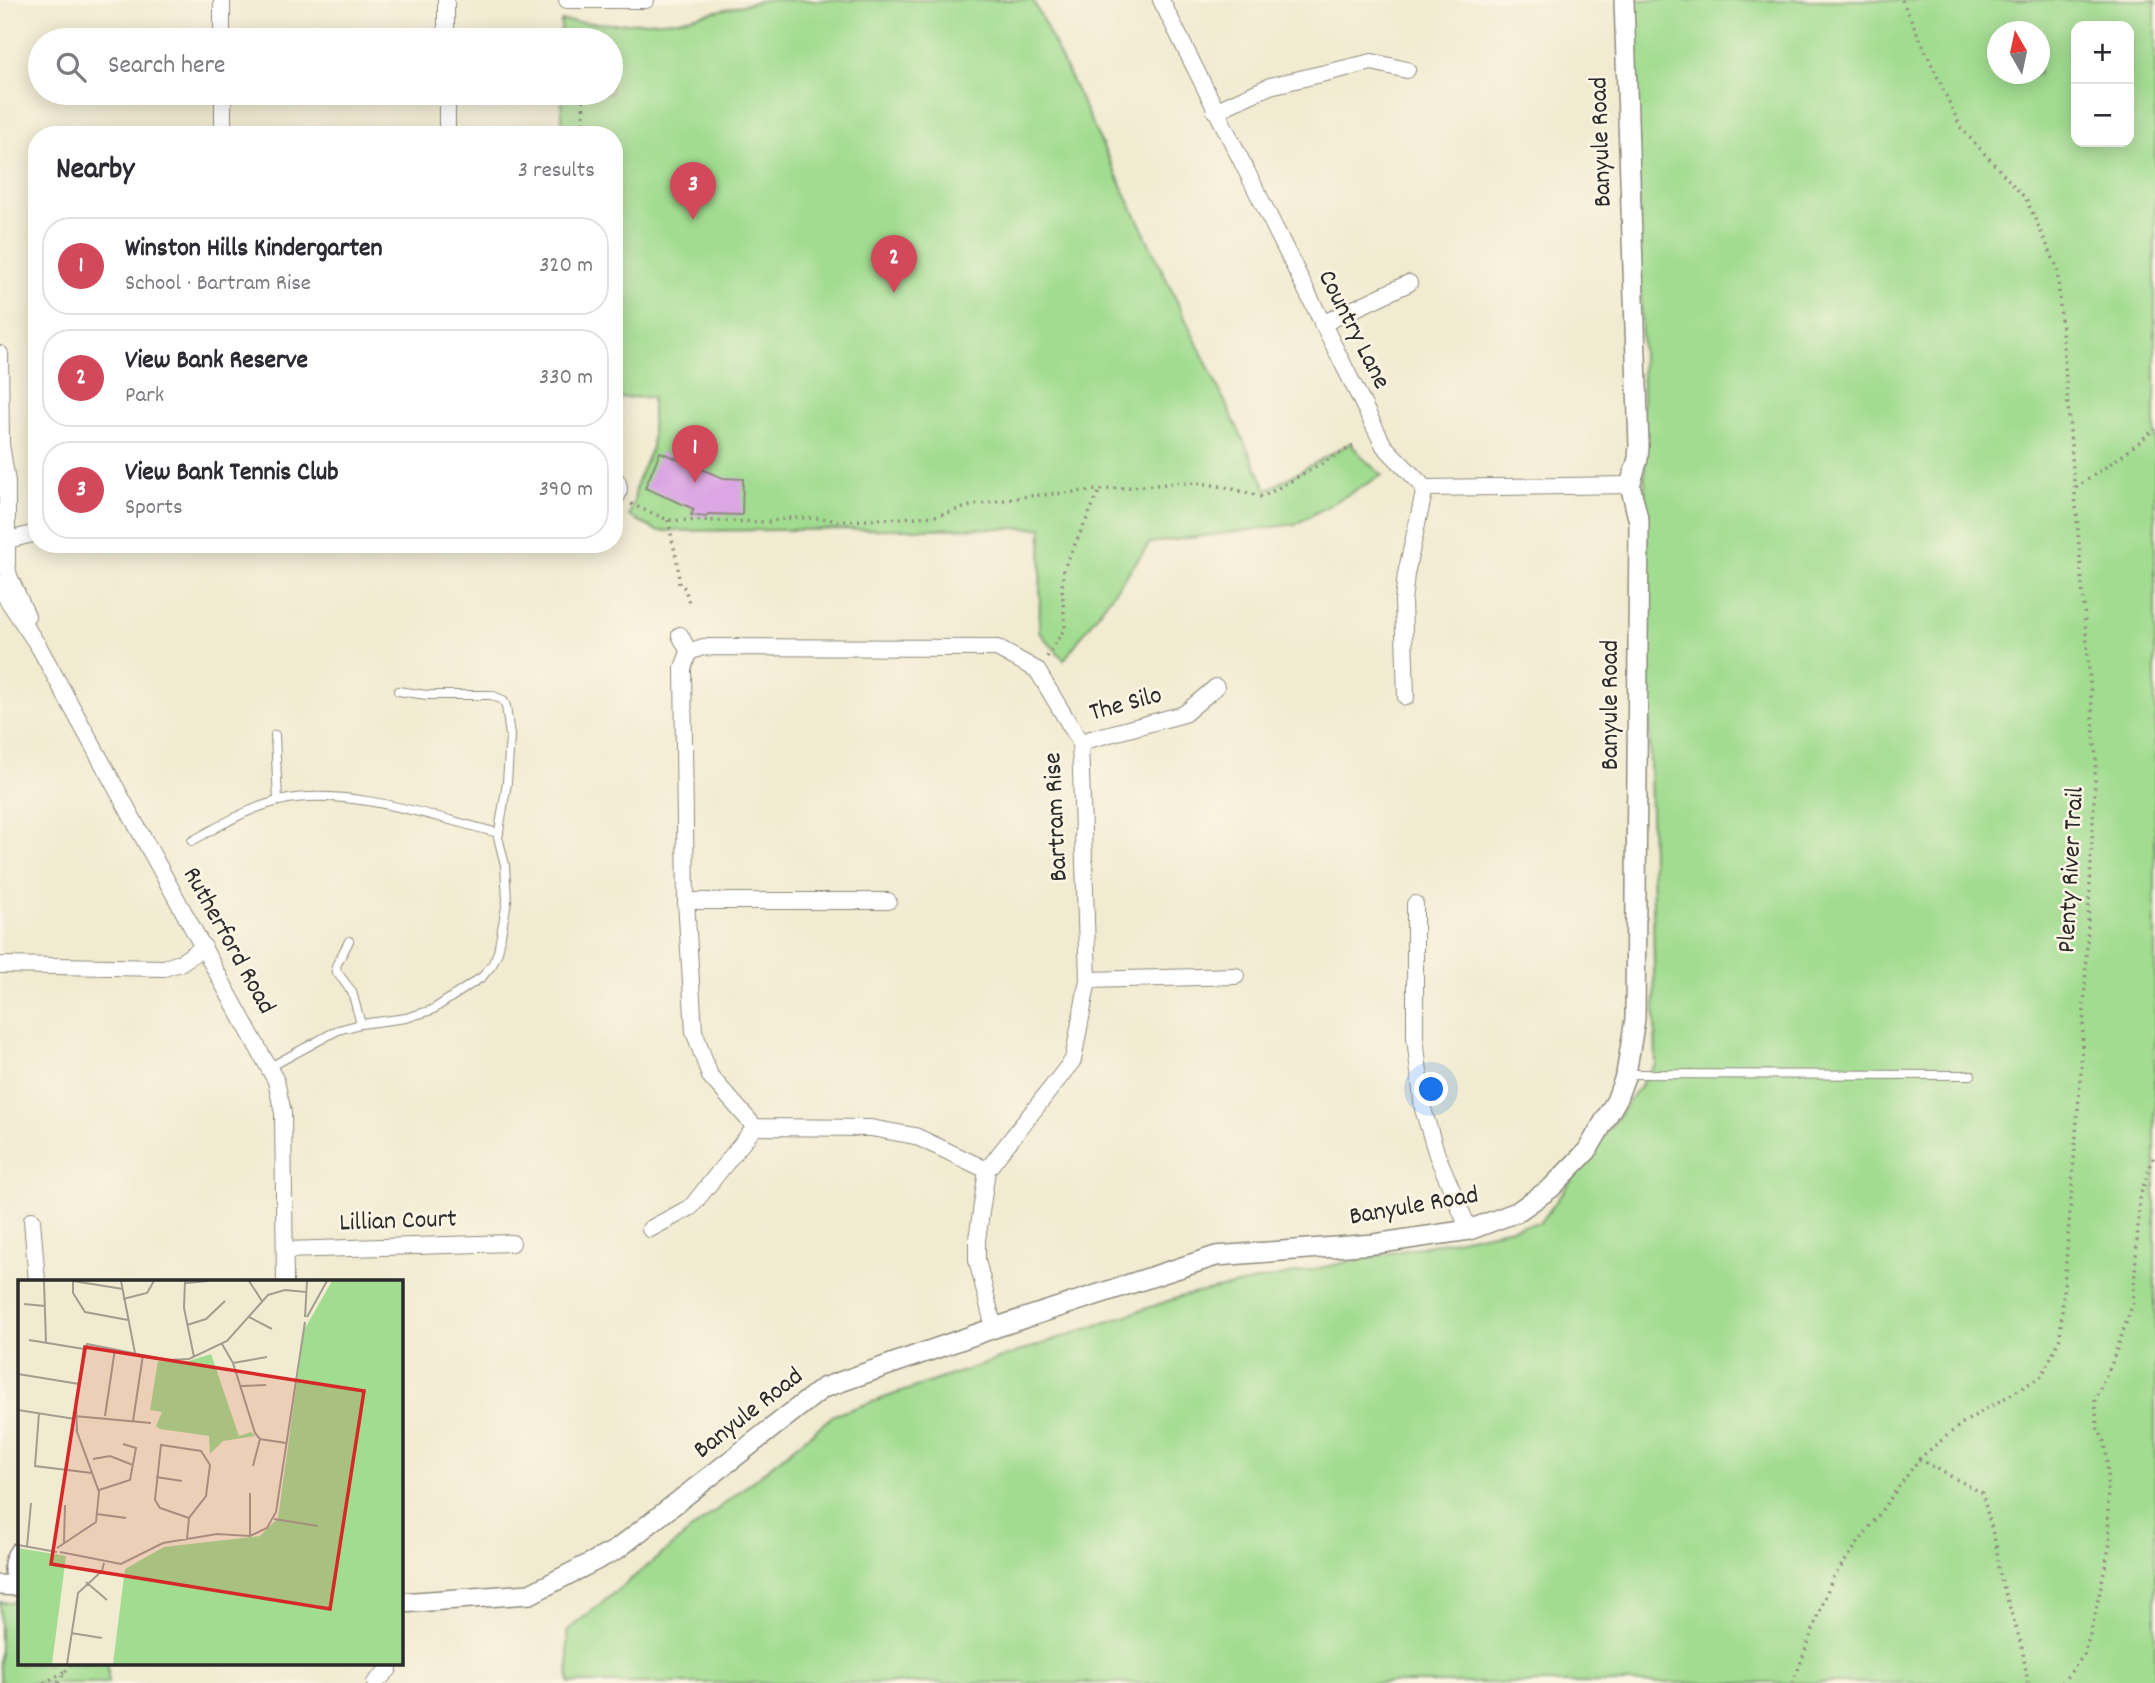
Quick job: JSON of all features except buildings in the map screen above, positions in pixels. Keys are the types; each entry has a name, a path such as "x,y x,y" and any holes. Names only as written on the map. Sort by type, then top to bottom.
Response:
{"street":[{"path":"222,0 222,28"},
{"path":"446,0 446,28"},
{"path":"568,0 646,0"},
{"name":"Country Lane","path":"1161,0 1384,446 1425,488"},
{"name":"Banyule Road","path":"402,1604 530,1594 616,1550 823,1388 994,1328 1216,1256 1374,1244 1469,1230 1517,1212 1551,1188 1587,1151 1616,1101 1626,1074 1635,1018 1639,522 1630,485 1639,446 1624,0"},
{"path":"1215,111 1270,86 1372,62 1407,70"},
{"path":"223,105 223,126"},
{"path":"447,105 447,126"},
{"path":"1322,324 1409,283"},
{"name":"Rutherford Road","path":"0,354 0,446 7,482 3,547 39,647"},
{"path":"1406,697 1403,601 1406,574 1425,488 1630,485"},
{"path":"3,547 28,532"},
{"path":"3,547 28,537"},
{"name":"Rutherford Road","path":"0,584 39,647 270,1067 283,1112 285,1280"},
{"path":"680,635 689,652"},
{"path":"987,1171 915,1136 871,1128 755,1127 710,1076 694,1031 686,901 683,668 689,652 703,646 997,648 1037,670"},
{"name":"Bartram Rise","path":"994,1328 977,1259 977,1240 987,1171 1073,1060 1088,980 1080,743 1037,670"},
{"name":"The Silo","path":"1080,743 1184,714 1216,687"},
{"path":"686,901 888,901"},
{"path":"1415,904 1415,1037 1423,1109 1437,1155 1469,1230"},
{"path":"0,965 164,968 180,963 204,947"},
{"path":"1088,980 1236,976"},
{"path":"650,1229 691,1207 755,1127"},
{"path":"32,1220 37,1280"},
{"name":"Lillian Court","path":"285,1250 512,1243"},
{"path":"11,1557 18,1581"},
{"path":"0,1585 18,1583"},
{"path":"375,1683 389,1666"}],"lane":[{"path":"270,1067 338,1030 421,1015 472,985 492,965 498,952 507,901 499,833 507,783 509,736 509,716 503,700 491,695 435,695 398,691"},
{"path":"275,735 278,801"},
{"path":"192,841 241,814 278,801 313,797 368,801 499,833"},
{"path":"349,941 336,966 337,972 352,992 361,1024"},
{"path":"1626,1074 1971,1075"}],"path":[{"name":"Plenty River Trail","path":"1793,1683 1832,1579 1919,1459 1961,1424 2042,1376 2060,1339 2081,1070 2096,759 2057,267 2026,200 1961,128 1902,0"},
{"path":"583,105 584,126"},
{"path":"2076,488 2155,429"},
{"path":"623,493 631,504 668,520 768,522 787,518 838,521 924,517 980,503 1029,496 1200,482 1262,497 1355,445"},
{"path":"1037,670 1065,628 1062,573 1100,490"},
{"path":"668,520 679,584 685,588 689,603"},
{"path":"2062,1683 2084,1655 2110,1543 2107,1459 2105,1443 2097,1427 2095,1399 2112,1363 2133,1303 2140,1196 2155,1153"},
{"path":"1919,1459 1982,1493 1997,1549 1998,1569 2022,1647 2028,1683"},
{"path":"58,1683 68,1666"},
{"path":"44,1683 64,1672"}],"green space":[{"path":"764,0 1033,0 1267,490 1350,443 1382,475 1296,524 1150,543 1064,660 1039,632 1042,528 657,531 629,516 637,482 652,447 652,397 623,398 623,126 562,126 562,105 623,105 623,28 561,28 561,21 613,24 678,20"},
{"path":"1635,0 2155,0 2155,1683 569,1683 567,1631 834,1415 1183,1296 1541,1222 1656,1064"},
{"path":"0,1602 18,1602 18,1666 108,1666 108,1683 0,1683"}],"place":[{"name":"View Bank Tennis Club","path":"693,220"},
{"name":"View Bank Reserve","path":"894,293"},
{"name":"Winston Hills Kindergarten","path":"695,483"}]}
